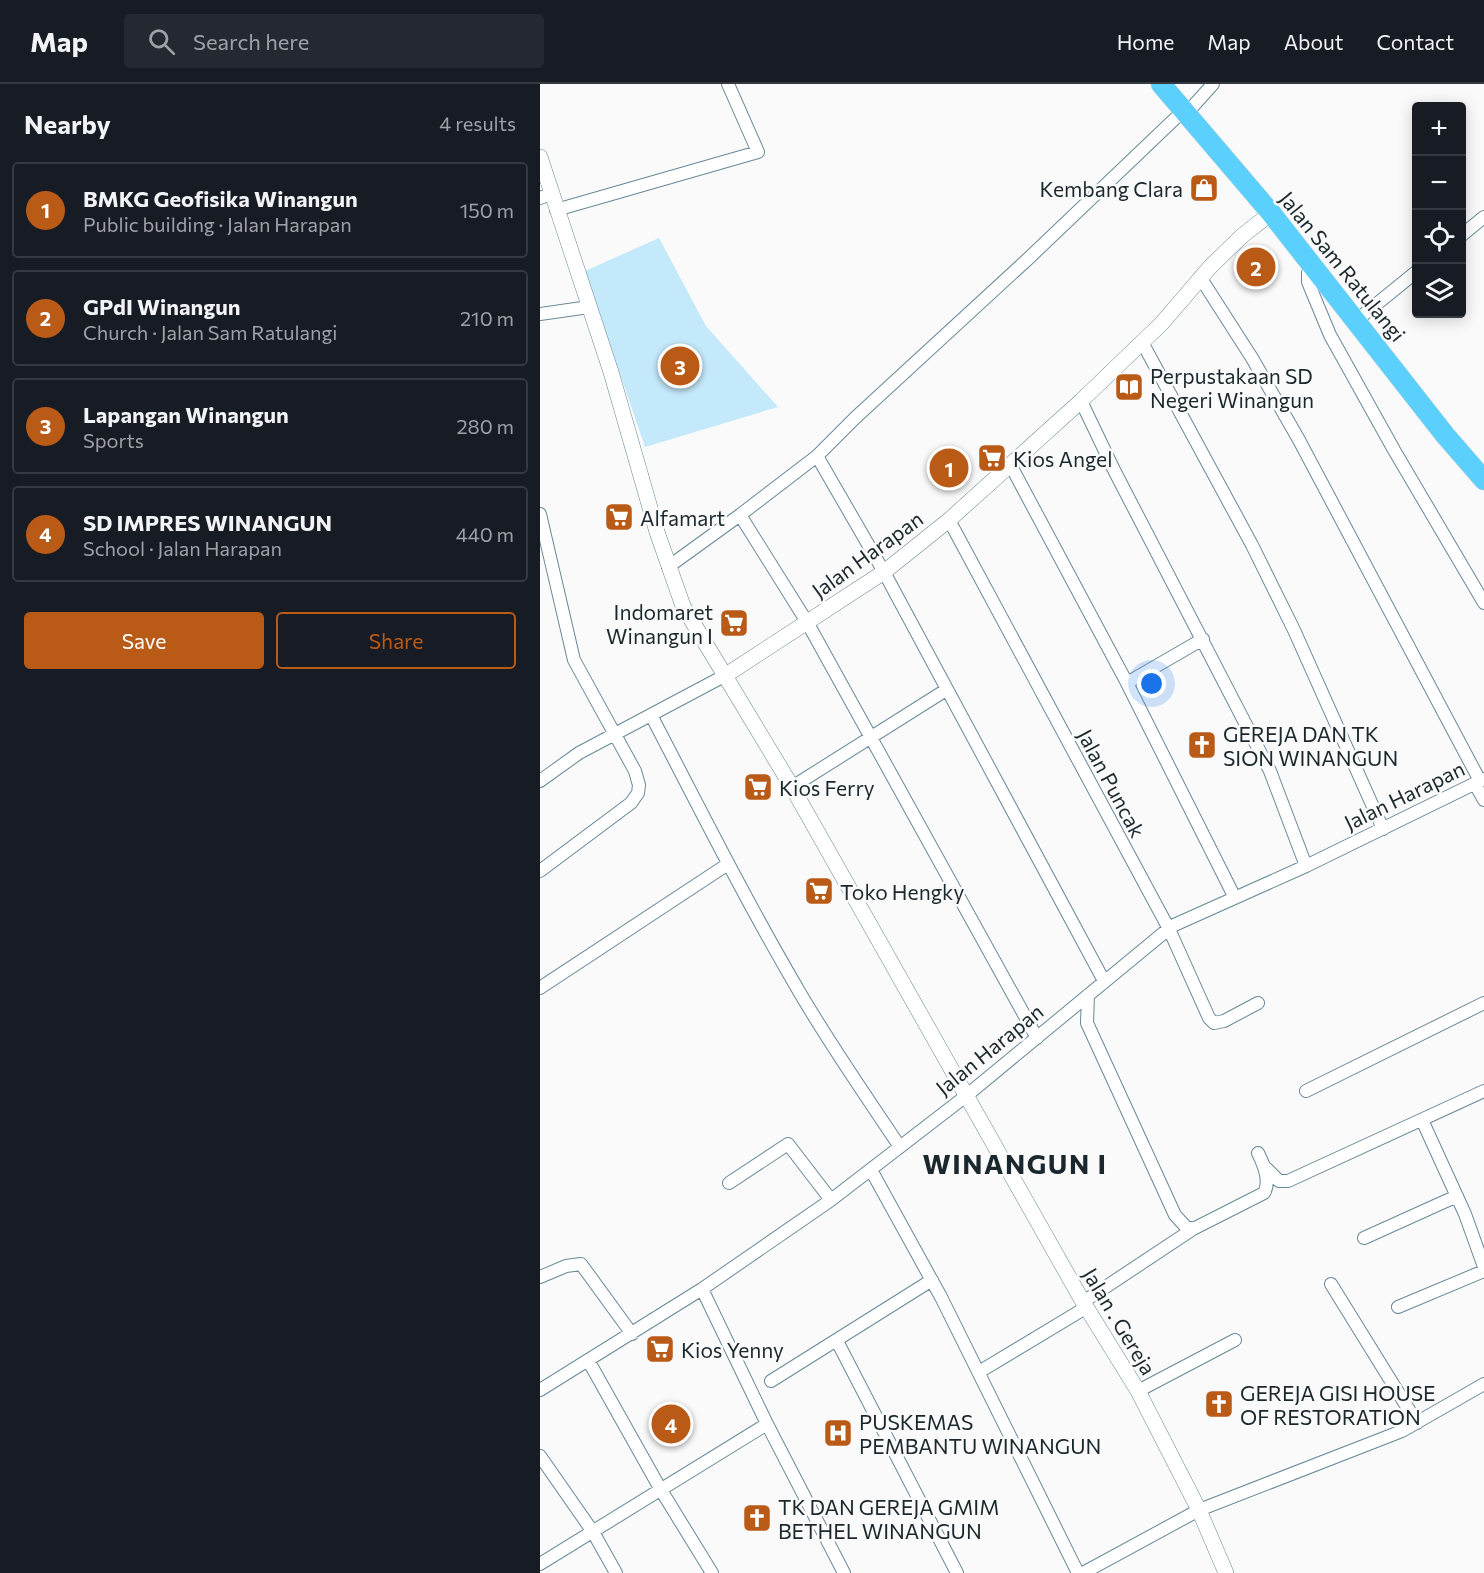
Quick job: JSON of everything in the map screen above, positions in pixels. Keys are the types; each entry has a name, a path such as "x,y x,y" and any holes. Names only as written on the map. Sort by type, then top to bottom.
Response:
{"highway":[{"name":"Jalan Sam Ratulangi","path":"1161,84 1271,213 1445,435 1484,480"}],"street":[{"path":"556,210 758,152 729,84"},
{"path":"668,567 817,456 863,410 1030,257 1213,84"},
{"name":"Jalan . Gereja","path":"540,157 546,196 556,210 611,372 668,567 687,615 726,675 792,787 1085,1305 1138,1391 1199,1510 1227,1573"},
{"name":"Jalan Harapan","path":"540,781 579,753 726,675 884,572 1011,466 1162,323 1200,277 1242,236 1271,213"},
{"path":"1466,232 1484,217"},
{"path":"1312,265 1308,273 1308,282 1330,335 1394,450 1484,603"},
{"path":"1357,320 1412,275"},
{"path":"1200,277 1252,358 1299,440 1480,781 1484,800"},
{"path":"540,314 589,307"},
{"path":"1142,342 1247,536 1289,619 1383,829"},
{"path":"1081,401 1114,470 1270,771 1306,866"},
{"path":"817,456 884,572 1104,981"},
{"path":"1011,466 1127,683 1235,898"},
{"path":"540,514 574,660 616,734 639,784 638,793 631,802 540,871"},
{"path":"740,515 807,622 1037,1038"},
{"name":"Jalan Puncak","path":"949,520 1168,928 1211,1021 1214,1023 1224,1021 1258,1003"},
{"path":"1127,683 1203,639"},
{"path":"792,787 946,690"},
{"path":"651,715 728,864 806,1002 834,1049 900,1147"},
{"name":"Jalan Harapan","path":"540,1390 702,1289 831,1200 966,1096 1168,928 1306,866 1480,781"},
{"path":"540,988 728,864"},
{"path":"1088,995 1087,1023 1175,1215 1185,1226 1193,1229"},
{"path":"1306,1091 1484,1003"},
{"path":"1065,1014 1087,1023"},
{"path":"1258,1153 1266,1168 1279,1181 1288,1181 1484,1091"},
{"path":"1398,1307 1484,1269 1457,1196 1422,1120"},
{"path":"729,1183 785,1144 789,1144 831,1200"},
{"path":"979,1372 1085,1305 1193,1229 1264,1193 1267,1189 1266,1168"},
{"path":"871,1170 932,1280 1078,1573"},
{"path":"1364,1238 1457,1196"},
{"path":"540,1277 566,1266 582,1264 632,1334"},
{"path":"771,1381 932,1280"},
{"path":"1331,1284 1417,1423"},
{"path":"702,1289 767,1424 844,1573"},
{"path":"1138,1391 1235,1340"},
{"path":"837,1341 957,1573"},
{"path":"588,1360 661,1490 712,1573"},
{"path":"1083,1573 1199,1510 1381,1441 1417,1423 1484,1383"},
{"path":"540,1564 767,1424"},
{"path":"540,1456 593,1532 616,1573"}],"shaded area":[{"path":"659,238 706,326 778,407 645,447 585,271"}],"place":[{"name":"Kembang Clara","path":"1204,188"},
{"name":"GPdI Winangun","path":"1256,267"},
{"name":"Lapangan Winangun","path":"680,366"},
{"name":"Perpustakaan SD Negeri Winangun","path":"1129,387"},
{"name":"Kios Angel","path":"992,458"},
{"name":"BMKG Geofisika Winangun","path":"949,468"},
{"name":"Alfamart","path":"619,517"},
{"name":"Indomaret Winangun I","path":"734,623"},
{"name":"GEREJA DAN TK SION WINANGUN","path":"1202,745"},
{"name":"Kios Ferry","path":"758,787"},
{"name":"Toko Hengky","path":"819,891"},
{"name":"Kios Yenny","path":"660,1349"},
{"name":"GEREJA GISI HOUSE OF RESTORATION","path":"1219,1404"},
{"name":"SD IMPRES WINANGUN","path":"671,1424"},
{"name":"PUSKEMAS PEMBANTU WINANGUN","path":"838,1433"},
{"name":"TK DAN GEREJA GMIM BETHEL WINANGUN","path":"757,1518"}],"district":[{"name":"WINANGUN I","path":"1015,1163"}]}
